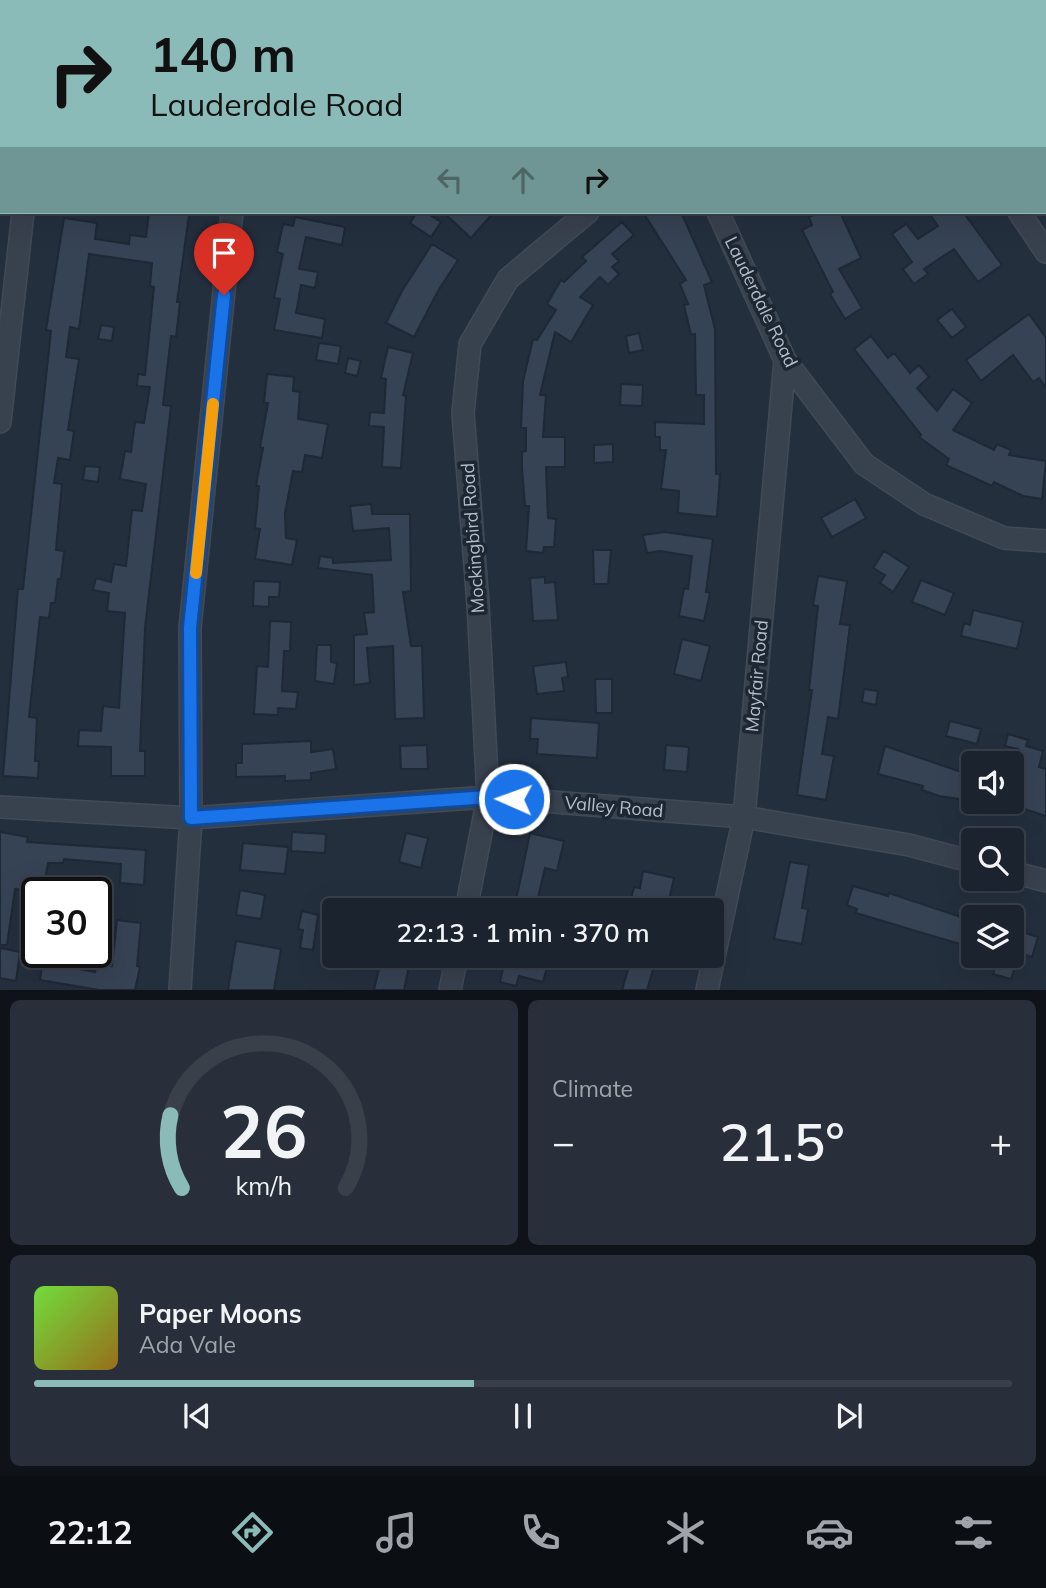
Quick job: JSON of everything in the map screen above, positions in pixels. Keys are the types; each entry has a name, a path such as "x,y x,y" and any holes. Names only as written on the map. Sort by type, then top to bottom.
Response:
{"street":[{"path":"0,422 23,214"},
{"path":"180,989 191,818 190,628 232,214"},
{"name":"Mockingbird Road","path":"468,898 488,797 478,604 463,413 470,344 508,279 586,214"},
{"name":"Lauderdale Road","path":"719,214 785,360 864,464 935,509 1004,538 1046,541"},
{"path":"1020,214 1046,252"},
{"name":"Mayfair Road","path":"707,989 744,817 785,360"},
{"name":"Valley Road","path":"0,807 191,818 488,797 744,817 909,845 961,859"},
{"path":"1024,875 1046,881"},
{"path":"450,989 454,968"}],"building":[{"path":"149,214 189,215 177,302 180,302 176,337 171,336 163,405 171,406 145,628 140,751 145,751 145,776 111,776 111,747 78,746 79,730 101,731 103,706 119,708 125,613 107,611 109,593 93,590 96,578 111,582 114,564 126,566 132,510 142,511 146,484 120,479 125,451 131,452 135,422 144,423 150,387 137,386 138,374 145,375 154,287 150,286 152,263 89,254 79,329 70,327 66,357 79,359 68,430 74,431 70,460 58,458 54,483 62,484 56,550 64,551 61,579 58,579 55,603 51,603 49,618 40,617 29,717 37,718 35,761 39,761 38,778 3,776 18,589 23,589 51,331 46,330 64,218 97,223 95,239 129,244 130,235 146,237"},
{"path":"416,214 428,214 441,222 431,237 410,223"},
{"path":"445,214 492,214 471,238"},
{"path":"644,214 682,214 712,282 704,285 715,329 716,474 720,474 717,517 678,513 679,491 661,489 666,450 660,450 660,437 655,437 655,422 704,424 704,395 696,395 695,334 691,335 684,305 688,304 680,284 686,280"},
{"path":"815,214 841,214 861,258 839,269 862,308 845,319 830,294 833,292 802,230 812,225 809,217"},
{"path":"929,214 964,214 1002,265 978,282 954,249 924,269 928,274 914,284 903,269 912,262 892,234 906,224 918,239 938,226"},
{"path":"295,217 345,227 342,245 306,237 299,269 318,272 315,288 301,285 296,313 325,319 322,338 274,330 280,299 274,298 283,254 277,252 283,224 293,226"},
{"path":"622,222 634,235 612,254 619,261 612,267 619,274 608,285 600,277 580,297 593,305 571,342 555,332 540,395 546,395 543,437 565,437 565,467 546,467 548,518 556,519 554,547 544,547 543,553 526,551 529,506 525,506 522,452 526,451 526,428 521,428 523,381 533,339 537,340 556,310 547,304 561,280 564,282 586,261 582,257"},
{"path":"432,244 458,260 414,337 386,323 402,291"},
{"path":"952,309 966,327 952,338 937,320"},
{"path":"1029,314 1046,338 1046,388 1039,378 1033,382 1013,355 981,381 966,360"},
{"path":"101,325 114,327 112,341 98,339"},
{"path":"639,333 643,350 629,353 626,336"},
{"path":"871,336 888,358 894,353 910,373 919,365 929,377 917,388 937,411 953,389 972,403 953,430 994,450 997,444 1011,450 1009,455 1046,461 1042,499 1023,496 994,482 992,486 946,465 949,459 919,437 921,435 854,349"},
{"path":"319,343 341,346 338,364 316,360"},
{"path":"388,347 413,353 403,395 406,396 401,468 382,467 384,427 369,426 370,412 384,413 386,379 381,378"},
{"path":"348,358 361,361 357,376 345,373"},
{"path":"267,374 294,377 293,391 300,392 298,419 328,424 322,458 305,455 302,472 293,471 285,513 286,538 297,540 292,565 255,559 260,529 255,528 259,486 256,486 268,403 264,403"},
{"path":"621,384 643,385 642,406 620,405"},
{"path":"613,444 613,462 594,463 594,445"},
{"path":"85,466 100,467 98,482 83,480"},
{"path":"855,499 866,518 832,537 821,518"},
{"path":"371,504 372,514 410,514 411,591 403,592 411,646 422,646 424,718 395,719 393,646 367,648 370,683 354,685 354,635 367,634 364,613 374,612 372,575 318,568 320,556 333,558 333,563 391,560 389,528 353,531 350,506"},
{"path":"665,532 713,539 706,592 710,593 704,621 679,616 684,588 688,589 692,556 660,551 647,553 643,535"},
{"path":"593,550 611,550 608,584 594,584"},
{"path":"884,551 909,567 893,592 880,583 885,575 873,568"},
{"path":"818,576 847,581 840,624 850,625 838,719 828,717 822,754 834,756 826,800 797,795 812,690 809,690 818,606 813,605"},
{"path":"545,577 545,583 555,582 558,620 533,621 530,578"},
{"path":"921,580 954,593 945,615 912,602"},
{"path":"254,581 280,582 279,597 269,597 269,607 253,606"},
{"path":"973,610 1023,622 1017,649 961,636 964,623 970,625"},
{"path":"270,621 291,622 290,651 284,651 282,691 298,692 296,709 278,708 278,715 254,714 257,666 268,667"},
{"path":"682,639 710,646 701,681 674,674"},
{"path":"317,645 331,645 331,662 337,663 334,684 315,681"},
{"path":"566,662 568,677 562,678 564,691 537,694 533,666"},
{"path":"595,679 612,679 612,713 596,713"},
{"path":"864,689 878,691 876,705 862,702"},
{"path":"531,718 599,723 597,758 537,754 538,739 530,739"},
{"path":"950,721 981,729 977,744 946,736"},
{"path":"1008,734 1028,740 1026,746 1043,751 1039,767 1046,769 1046,816 1024,809 1024,751 1005,746"},
{"path":"311,741 311,752 333,749 336,769 311,773 311,780 285,781 285,776 236,777 236,763 242,763 242,744"},
{"path":"427,745 428,769 401,769 400,746"},
{"path":"666,745 689,747 687,772 664,770"},
{"path":"885,746 961,772 961,799 939,796 922,790 923,786 878,774"},
{"path":"0,832 28,837 27,842 146,850 144,885 120,883 121,864 64,859 63,863 48,863 46,877 21,877 21,890 15,889 7,945 0,945"},
{"path":"292,832 326,834 325,853 291,851"},
{"path":"406,833 428,838 421,868 399,862"},
{"path":"530,833 564,841 557,871 545,868 538,898 516,898"},
{"path":"243,843 288,847 285,874 240,870"},
{"path":"790,862 809,865 802,908 808,909 802,944 774,939"},
{"path":"643,871 674,878 670,898 631,898 634,887 640,888"},
{"path":"853,886 888,896 889,893 961,917 961,944 856,913 857,909 847,905"},
{"path":"240,890 265,895 261,919 236,915"},
{"path":"302,911 318,915 313,950 300,948 303,930 298,929"},
{"path":"117,920 141,923 137,966 140,967 135,990 99,990 40,980 42,968 74,968 95,972 96,968 112,966"},
{"path":"1024,933 1038,937 1032,957 1026,955 1024,962"},
{"path":"236,941 281,949 274,990 228,990"},
{"path":"0,948 20,952 16,981 0,978"},
{"path":"379,968 409,968 404,990 374,990"},
{"path":"503,968 547,968 543,982 519,976 516,986 500,982"},
{"path":"628,968 653,968 647,990 622,990"},
{"path":"995,968 1015,968 1011,979 993,974"}],"slow traffic":[{"path":"196,573 213,404"}],"route":[{"path":"224,295 190,628 191,818 488,797 514,799"}]}
